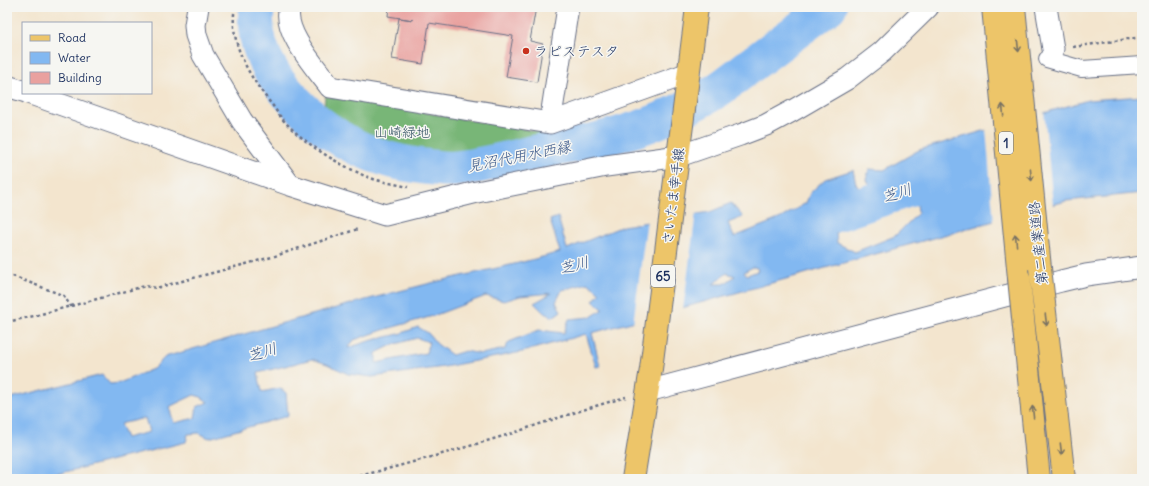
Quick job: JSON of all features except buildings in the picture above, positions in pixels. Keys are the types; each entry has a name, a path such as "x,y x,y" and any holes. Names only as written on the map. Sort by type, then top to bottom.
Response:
{"main road":[{"name":"さいたま幸手線","path":"633,479 651,369 697,7"},
{"name":"第二産業道路","path":"993,7 1039,479"},
{"name":"第二産業道路","path":"1014,7 1040,268 1064,479"}],"street":[{"path":"198,7 195,25 196,35 203,55 242,121 290,185"},
{"path":"290,7 288,18 292,33 330,87 550,123 688,80"},
{"path":"550,123 568,7"},
{"path":"31,94 290,185 385,215 477,192 599,167 679,156 740,135 766,125 847,79 882,52 928,7"},
{"path":"1046,7 1050,54 1082,69 1142,65"},
{"path":"7,86 22,91"},
{"path":"648,390 1061,281 1086,275 1142,266"}],"path":[{"path":"236,7 235,34 244,65 261,92 286,123 316,148 360,174 415,188"},
{"path":"1050,54 1142,37"},
{"path":"7,322 71,307 145,286 156,288 272,257 370,225 385,215"},
{"path":"7,274 64,296 71,307"},
{"path":"348,479 512,433 648,390"}],"green space":[{"name":"山崎緑地","path":"325,96 548,133 548,140 478,154 440,158 396,154 363,141 323,116"}],"water":[{"path":"1142,96 1142,193 1066,201 592,333 600,366 596,367 586,334 522,352 444,367 372,377 348,374 312,359 258,373 262,392 280,388 286,393 288,416 209,438 199,433 188,434 186,442 37,479 7,479 7,399 102,375 110,384 119,383 153,369 165,357 394,292 560,252 550,220 558,217 567,249 623,226 710,212 731,203 743,217 728,223 734,237 781,218 806,203 810,193 825,179 853,170 856,184 862,193 876,190 866,180 869,169 884,170 919,150 1088,100","holes":["895,188 902,199 917,202 918,213 895,236 855,252 837,243 836,232 841,220","753,267 757,268 758,271 747,275 744,272","727,273 735,276 724,284 713,284","588,283 600,293 593,301 603,309 591,317 569,319 564,333 539,330 509,342 505,349 481,354 465,351 452,355 437,344 428,333 418,327 399,334 348,348 354,340 433,316 486,296 504,301 520,296 552,293 534,303 544,313 553,317 561,311 556,302 562,290","417,338 429,342 426,353 376,363 376,353 392,345","194,395 201,397 208,402 197,407 195,418 174,423 169,407","145,418 149,432 126,438 120,424"]}],"pier":[{"path":"1044,111 1053,206 994,223 986,129"},
{"path":"696,212 683,310 633,324 647,220"}],"waterway":[{"name":"見沼代用水西縁","path":"257,7 257,37 261,51 268,65 275,77 294,101 317,122 330,132 372,154 403,163 451,169 488,164 536,152 599,140 641,128 673,115 719,89 829,7"},
{"name":"芝川","path":"827,217 945,177"}],"place":[{"name":"ラピステスタ","path":"526,51"}]}
